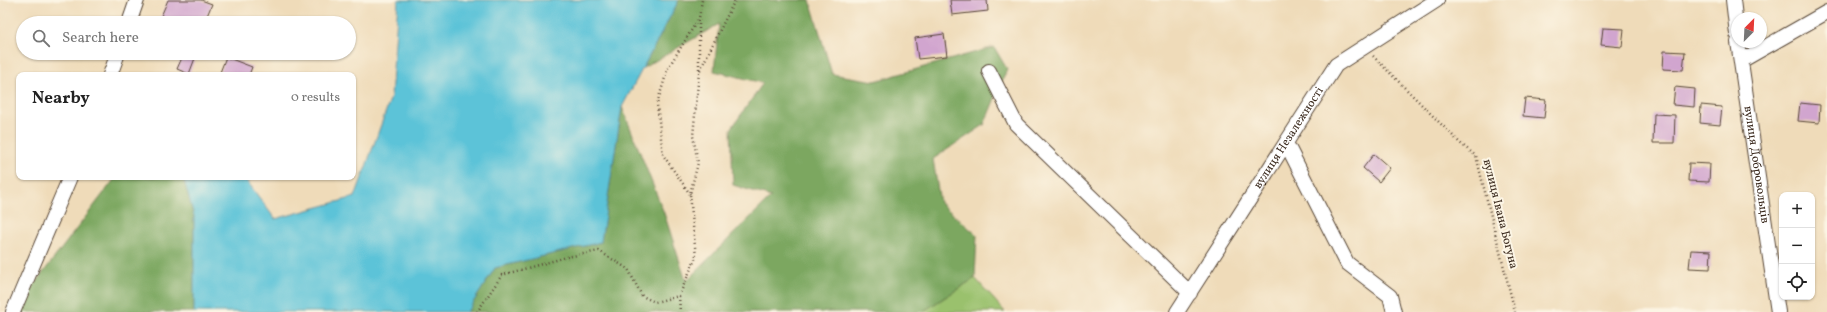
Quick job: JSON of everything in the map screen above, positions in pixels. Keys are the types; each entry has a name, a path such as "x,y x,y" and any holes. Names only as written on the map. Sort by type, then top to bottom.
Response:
{"street":[{"path":"131,16 137,0"},
{"name":"вулиця Незалежності","path":"1177,312 1336,65 1437,0"},
{"path":"1732,0 1734,12"},
{"path":"1741,61 1827,12"},
{"name":"вулиця Добровольців","path":"1739,48 1778,312"},
{"path":"111,72 115,60"},
{"path":"989,71 1016,124 1190,292"},
{"path":"1286,143 1347,263 1390,296 1394,312"},
{"path":"13,312 69,180"}],"path":[{"path":"680,312 679,296 696,257 690,194 698,163 693,136 699,72 699,18 702,0"},
{"path":"699,72 735,0"},
{"path":"690,194 663,155 657,104 668,68 699,18"},
{"name":"вулиця Івана Богуна","path":"1364,47 1460,143 1476,156 1515,312"},
{"path":"477,312 502,275 567,257 599,251 628,269 642,296 655,302 679,296"}],"green space":[{"path":"679,0 810,0 832,74 875,81 994,47 1007,69 984,125 933,159 940,203 977,235 975,278 922,312 467,312 495,268 601,242 622,107 664,213 686,281 771,197 733,185 731,129 763,83 714,71 719,24 643,68"},
{"path":"114,180 184,180 194,216 194,312 13,312"},
{"path":"975,278 1005,312 922,312"}],"water":[{"path":"398,0 677,0 678,2 622,107 601,242 495,268 467,312 194,312 194,216 184,180 246,180 275,219 355,197 391,97"}],"building":[{"path":"168,0 201,0 212,4 207,16 161,16"},
{"path":"950,0 987,0 988,11 952,15"},
{"path":"1603,28 1624,29 1622,47 1601,45"},
{"path":"944,34 947,56 918,59 915,38"},
{"path":"1664,51 1685,52 1683,70 1663,69"},
{"path":"181,60 194,60 190,72 184,72 177,69"},
{"path":"225,60 234,60 252,67 250,72 220,72"},
{"path":"1675,87 1695,89 1694,107 1673,105"},
{"path":"1525,98 1546,100 1544,118 1523,116"},
{"path":"1800,103 1820,105 1819,123 1798,121"},
{"path":"1701,105 1722,107 1720,125 1700,123"},
{"path":"1654,114 1675,115 1674,143 1653,143"},
{"path":"1374,154 1390,168 1379,182 1363,168"},
{"path":"1689,163 1710,164 1709,182 1688,181"},
{"path":"1691,250 1711,251 1710,269 1689,268"}]}
